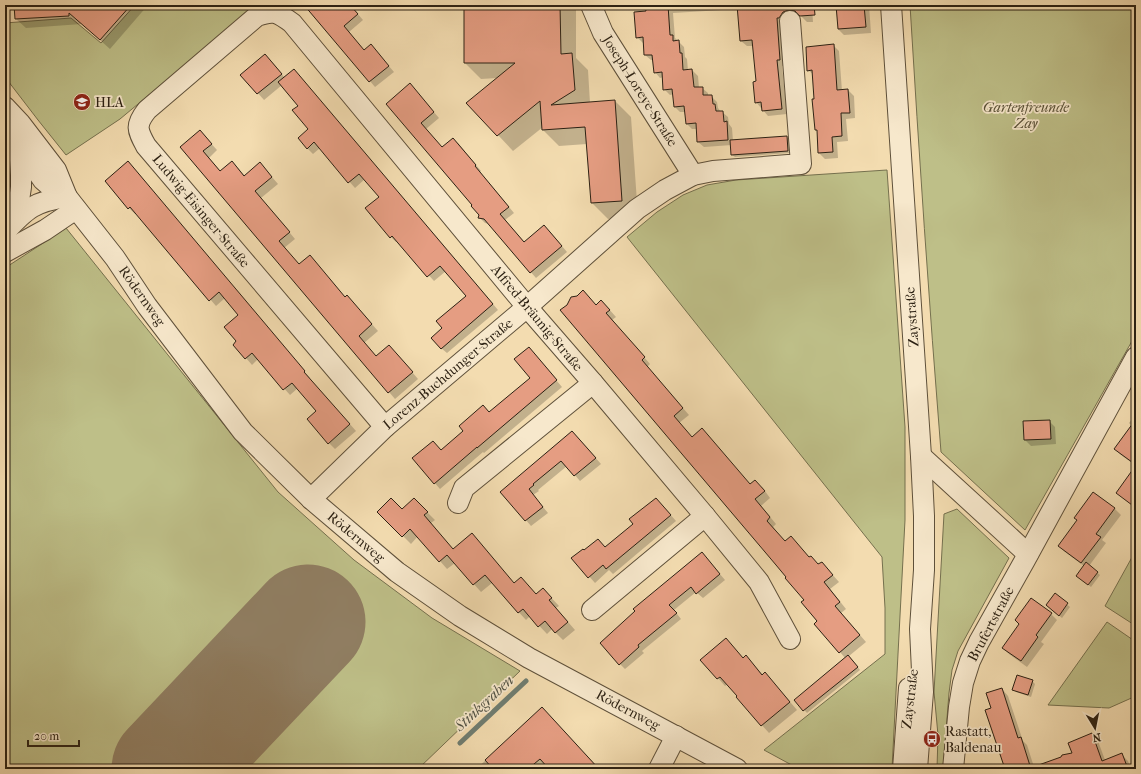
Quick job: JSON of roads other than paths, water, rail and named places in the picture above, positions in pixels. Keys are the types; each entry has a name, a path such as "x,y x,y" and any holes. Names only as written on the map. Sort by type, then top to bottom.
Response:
{"street":[{"name":"Joseph-Loreye-Straße","path":"591,5 603,33 693,175"},
{"name":"Zaystraße","path":"891,5 924,516 924,570 920,629 910,688 903,769"},
{"name":"Alfred-Bräunig-Straße","path":"269,12 280,14 292,23 527,307 705,516 759,582 790,639"},
{"name":"Ludwig-Eisinger-Straße","path":"269,12 257,16 147,110 140,118 138,126 140,136 146,146 385,427"},
{"name":"Lorenz-Buchdunger-Straße","path":"311,499 385,427 527,307 637,209 665,190 693,175 714,171 801,164 790,21"},
{"name":"Rödernweg","path":"5,107 20,123 56,170 72,203 115,258 147,306 243,432 311,499 397,572 460,616 529,658 737,769"},
{"name":"Rödernweg","path":"5,121 42,180 72,203"},
{"path":"10,226 21,187 19,145"},
{"path":"10,226 28,209 37,204 49,200 72,203"},
{"path":"5,252 45,230 72,203"},
{"name":"Brufertstraße","path":"953,769 959,707 963,683 970,661 979,642 1136,357"},
{"path":"458,503 464,488 593,383"},
{"path":"921,456 1028,554"},
{"path":"592,610 705,516"},
{"name":"Zaystraße","path":"918,769 923,692 920,629"},
{"path":"659,769 676,736"}],"waterway":[{"name":"Stinkgraben","path":"460,743 526,681"}],"place":[{"name":"HLA","path":"82,102"},
{"name":"Rastatt, Baldenau","path":"932,739"}],"park label":[{"name":"Gartenfreunde Zay","path":"1026,116"}]}
